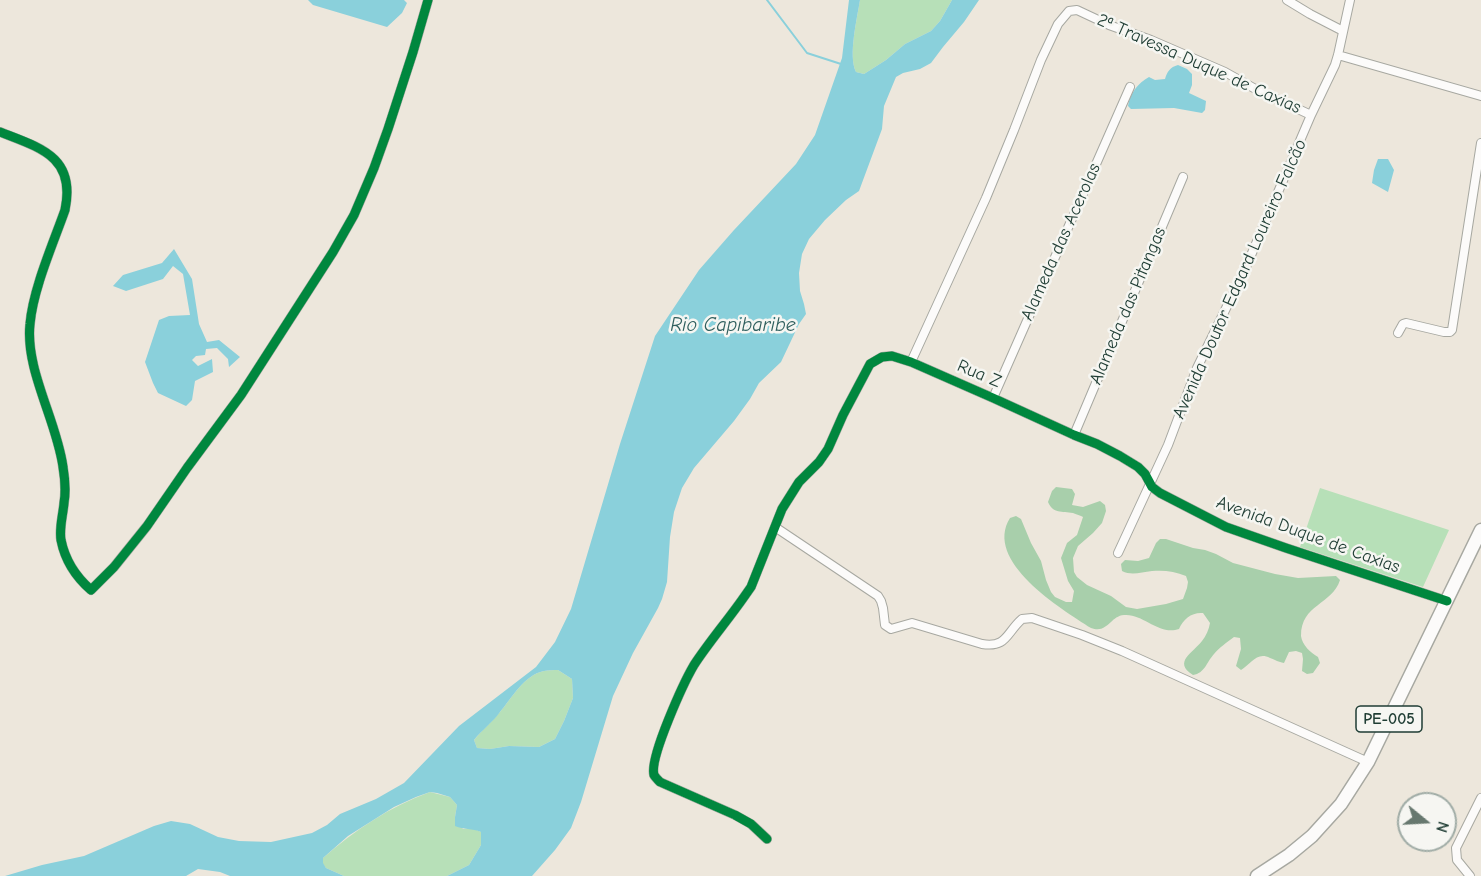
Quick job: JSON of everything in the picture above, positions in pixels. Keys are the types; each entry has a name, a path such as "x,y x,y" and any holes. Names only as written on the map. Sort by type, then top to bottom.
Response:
{"main road":[{"name":"PE-005","path":"1257,876 1289,855 1319,829 1341,804 1368,762 1481,530"}],"street":[{"path":"0,132 46,152 56,160 65,177 68,196 65,210 38,289 30,325 31,355 61,451 65,486 61,540 75,574 91,590 114,567 147,526 241,395 333,252 354,215 374,168 428,0"},
{"path":"1287,0 1343,31"},
{"name":"Avenida Doutor Edgard Loureiro Falcão","path":"1118,553 1168,445 1197,368 1246,267 1338,55 1350,0"},
{"name":"2ª Travessa Duque de Caxias","path":"910,362 986,198 1041,60 1058,24 1069,11 1083,12 1109,26 1151,40 1225,72 1311,115"},
{"path":"1338,55 1481,96"},
{"name":"Alameda das Acerolas","path":"993,398 1130,87"},
{"path":"1398,333 1406,323 1444,332 1452,330 1481,143"},
{"name":"Alameda das Pitangas","path":"1074,435 1183,177"},
{"name":"Rua Z","path":"775,527 782,508 799,482 819,462 828,448 870,364 882,357 892,356 910,362 1074,435"},
{"name":"Avenida Duque de Caxias","path":"1074,435 1120,456 1138,467 1150,484 1160,493 1226,527 1447,602"},
{"path":"767,838 751,824 735,815 660,782 654,774 654,767 661,740 693,667 748,592 775,527 878,596 882,601 887,628 912,623 982,644 996,645 1002,642 1022,620 1032,618 1122,651 1368,762"},
{"path":"1470,876 1457,860 1456,848 1481,798"}],"green space":[{"path":"860,0 952,0 940,21 931,31 905,44 864,74 856,72 853,57"},
{"path":"1056,487 1072,489 1075,494 1072,505 1083,507 1100,501 1105,505 1106,511 1102,523 1078,546 1073,558 1074,572 1087,585 1111,596 1126,607 1137,609 1183,599 1188,582 1186,576 1165,571 1133,573 1122,571 1121,564 1125,560 1138,561 1149,558 1160,539 1205,550 1233,563 1275,574 1298,578 1336,576 1340,580 1336,588 1311,611 1302,625 1303,643 1318,657 1320,663 1313,673 1307,674 1302,671 1302,653 1296,651 1289,652 1284,663 1261,656 1241,670 1236,666 1241,649 1240,638 1234,637 1211,657 1203,670 1193,675 1184,666 1187,657 1202,641 1208,630 1210,623 1203,613 1192,615 1185,619 1179,629 1172,630 1158,627 1131,615 1119,616 1101,629 1091,628 1078,620 1045,596 1016,567 1007,551 1004,534 1010,518 1016,516 1021,519 1041,561 1051,592 1055,597 1072,602 1074,591 1068,581 1061,558 1067,543 1077,535 1083,517 1055,510 1050,506 1048,502"},
{"path":"1320,488 1449,530 1423,587 1300,547"},
{"path":"558,670 572,679 573,698 555,739 539,747 477,748 474,740 524,682 537,673"},
{"path":"430,792 450,797 457,805 455,817 463,829 472,828 481,832 481,845 469,865 447,876 344,876 326,868 322,863 323,858 373,820"}],"water":[{"path":"308,0 404,0 407,3 402,13 387,27 313,5"},
{"name":"Rio Capibaribe","path":"849,0 860,0 853,57 856,72 864,74 905,44 931,31 940,21 952,0 979,0 931,63 896,77 884,106 882,129 859,191 825,220 809,239 802,254 799,273 800,291 806,314 781,362 759,383 734,421 694,468 682,488 674,512 667,582 662,599 613,696 571,828 532,876 447,876 469,865 481,845 481,832 455,826 457,805 450,797 430,792 394,807 348,836 323,858 326,868 344,876 230,876 198,869 186,876 5,876 84,856 171,821 190,824 218,837 239,841 271,842 312,833 327,825 340,814 376,799 404,783 459,726 536,667 555,642 571,609 655,336 699,270 796,164 815,135 842,58","holes":["558,670 572,679 573,698 555,739 539,747 477,748 474,740 530,677 544,671"]},
{"path":"1178,65 1192,74 1189,93 1206,101 1205,110 1202,113 1174,108 1131,109 1128,106 1135,89 1141,82 1149,77 1155,80 1165,79 1169,70"},
{"path":"1378,159 1388,159 1394,170 1388,192 1372,183"},
{"path":"174,249 192,279 199,324 207,342 219,340 240,357 229,367 228,359 217,348 206,349 205,355 196,356 192,360 198,366 212,359 213,372 195,381 192,400 186,406 158,393 145,362 159,320 169,316 190,315 183,274 173,266 163,279 126,291 113,286 123,275 162,263"}],"waterway":[{"path":"767,0 807,53 841,64"}],"cycle path":[{"path":"0,132 29,143 52,157 60,166 65,178 67,192 65,210 35,296 30,324 30,341 32,359 55,432 63,467 65,494 61,540 72,568 91,590 114,567 147,526 241,395 333,252 354,215 374,168 428,0"},
{"path":"767,839 751,824 735,815 660,782 654,775 657,753 676,703 694,665 751,587 782,509 799,482 819,462 828,449 870,364 882,357 892,356 911,362 1097,444 1138,467 1152,487 1160,493 1226,527 1447,601"}]}
